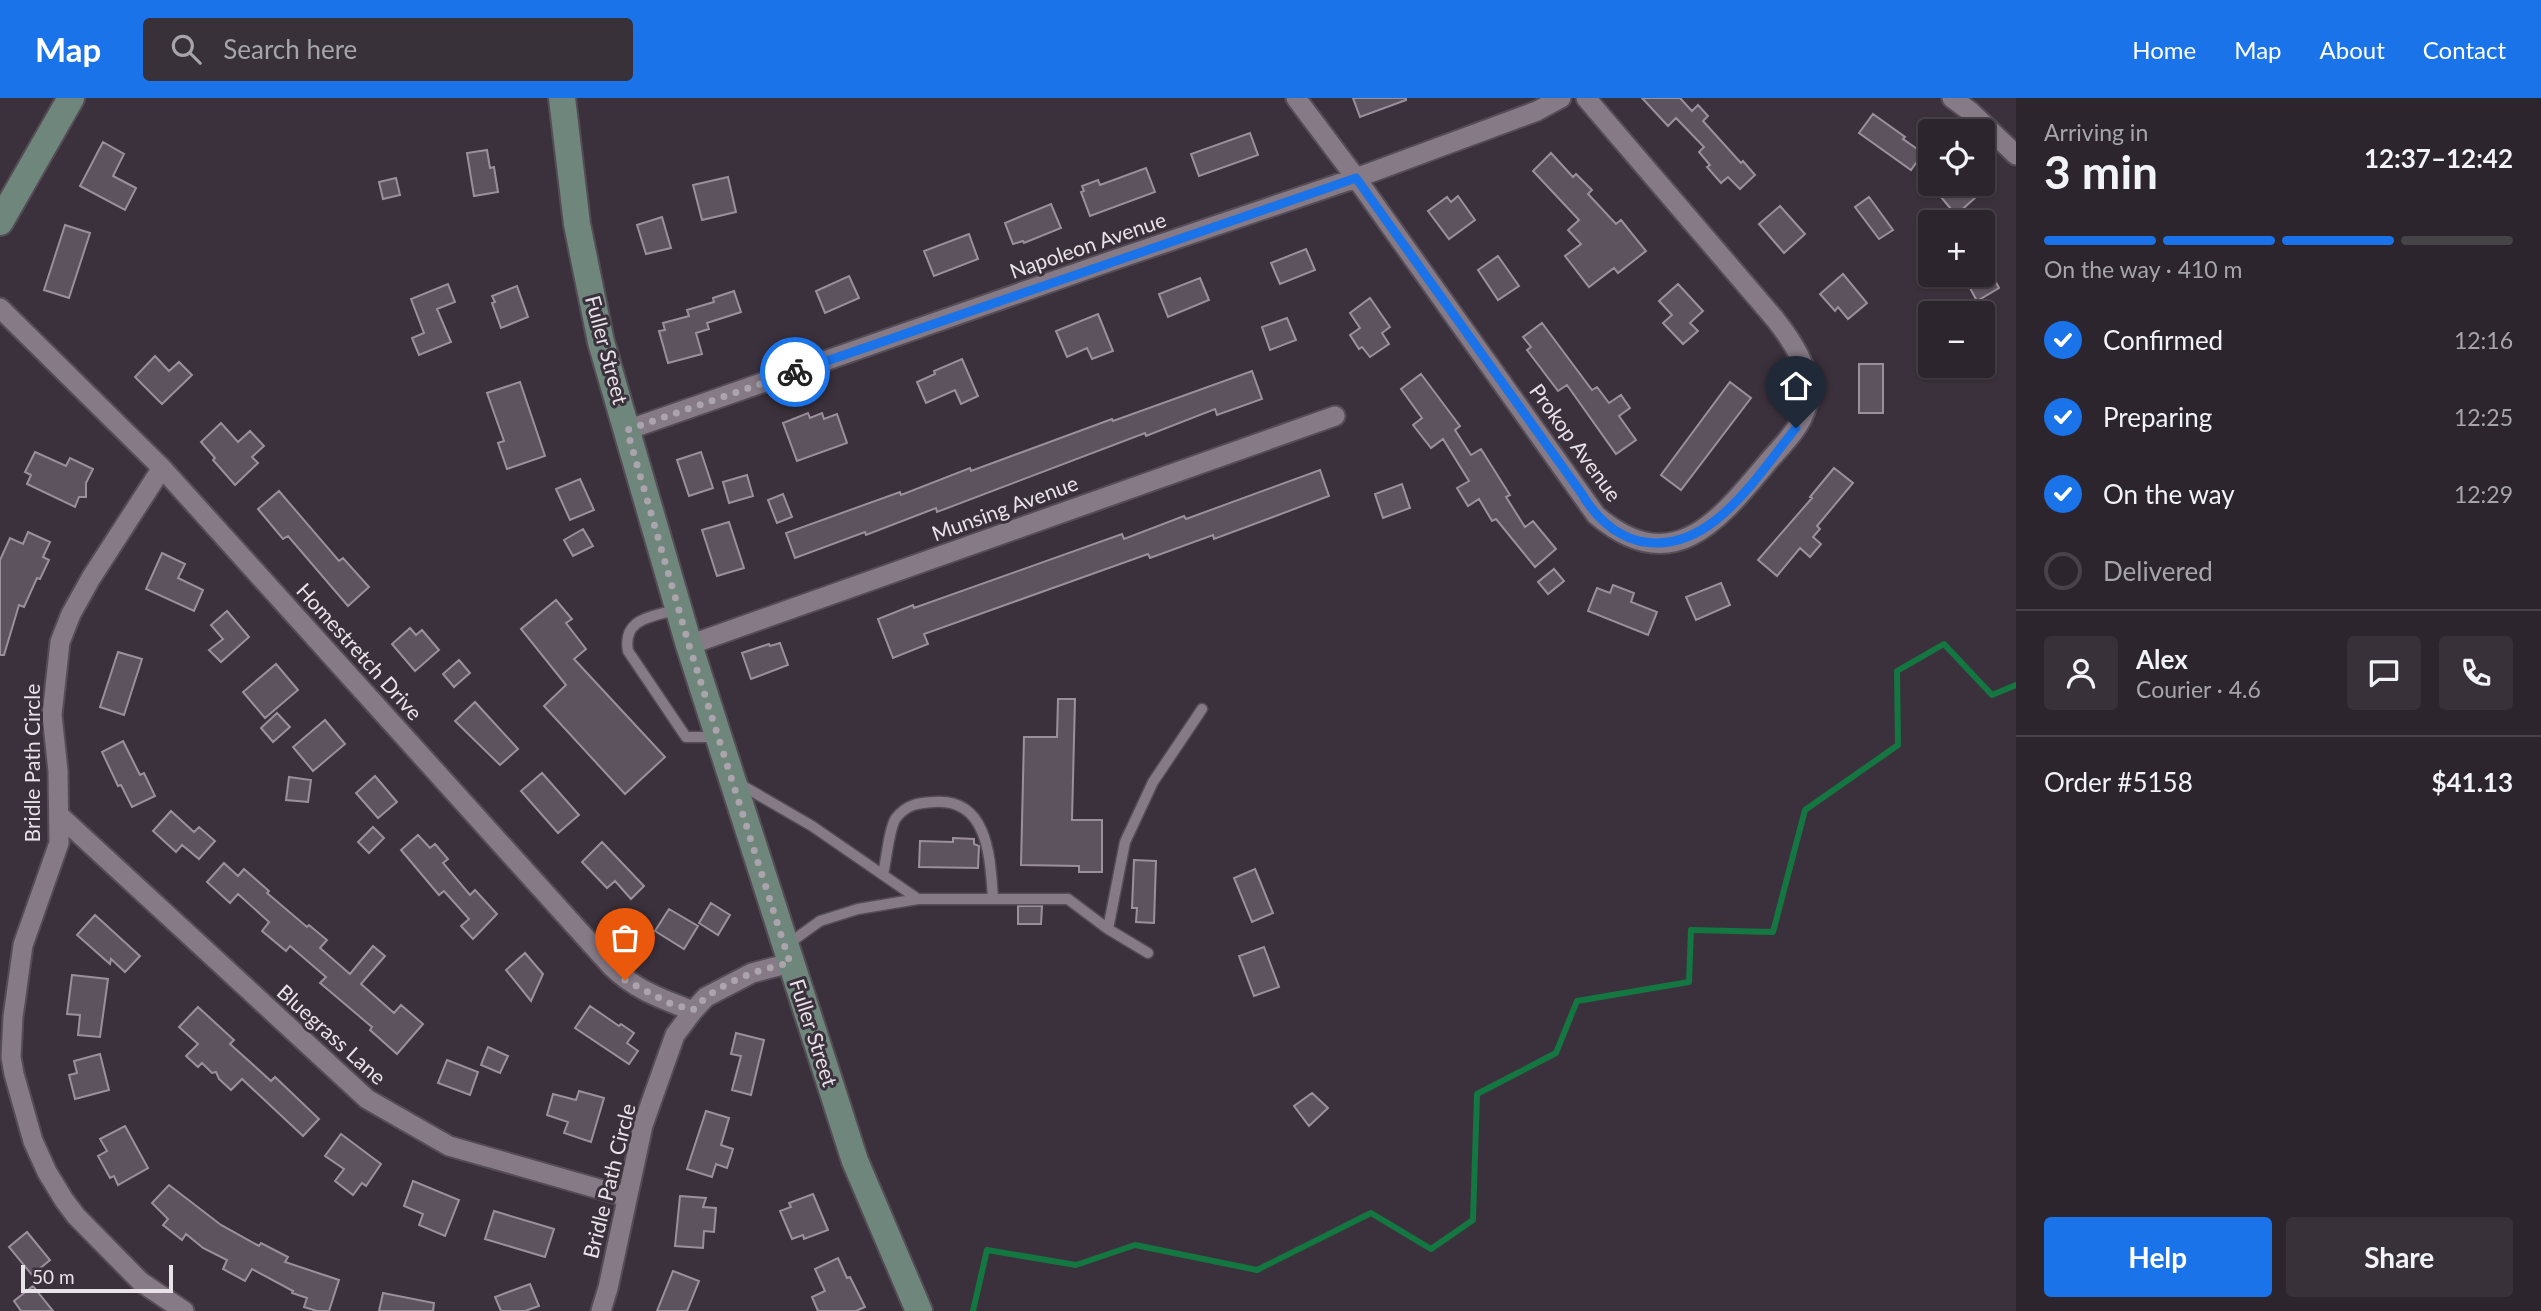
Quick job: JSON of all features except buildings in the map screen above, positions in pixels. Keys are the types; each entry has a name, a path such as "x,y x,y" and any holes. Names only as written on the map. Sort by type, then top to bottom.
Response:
{"street":[{"path":"0,222 71,98"},
{"name":"Fuller Street","path":"562,98 582,256 601,342 689,645 855,1161 919,1311"},
{"name":"Prokop Avenue","path":"1296,98 1597,515 1633,539 1657,543 1680,541 1709,526 1728,510 1796,428 1808,404 1806,372 1801,358 1776,319 1586,98"},
{"name":"Napoleon Avenue","path":"627,430 1356,178 1526,116 1560,98"},
{"path":"1952,98 1971,112 2016,155"},
{"name":"Homestretch Drive","path":"0,308 162,468 611,966 633,985 669,1003 693,1010"},
{"name":"Munsing Avenue","path":"689,645 1335,416"},
{"name":"Bridle Path Circle","path":"162,468 91,579 71,614 60,642 52,715 60,816 59,843 23,945 11,1037 14,1074 33,1141 64,1200 141,1282 184,1311"},
{"name":"Bluegrass Lane","path":"60,816 366,1099 449,1146 626,1197"},
{"name":"Bridle Path Circle","path":"601,1311 643,1125 675,1035 706,997 787,955"}],"lane":[{"path":"679,608 631,626 626,635 628,651 686,737 718,737"},
{"path":"1108,929 1125,842 1153,782 1202,709"},
{"path":"732,780 812,827 918,900"},
{"path":"883,875 895,819 911,804 945,802 969,812 981,828 989,849 993,898"},
{"path":"787,955 820,921 858,909 918,900 993,898 1068,899 1108,929 1148,953"}],"waterway":[{"path":"973,1311 987,1250 1076,1265 1135,1245 1257,1270 1371,1213 1431,1249 1473,1220 1477,1094 1556,1053 1577,1001 1689,982 1691,930 1773,932 1805,810 1898,745 1897,671 1944,644 1992,695 2016,685"}],"way so far":[{"path":"625,980 669,1003 693,1010 706,997 727,985 752,973 790,963 689,645 627,430 795,372"}],"route":[{"path":"795,372 1356,178 1590,508 1619,532 1641,541 1665,543 1680,541 1709,526 1728,510 1796,428"}]}
